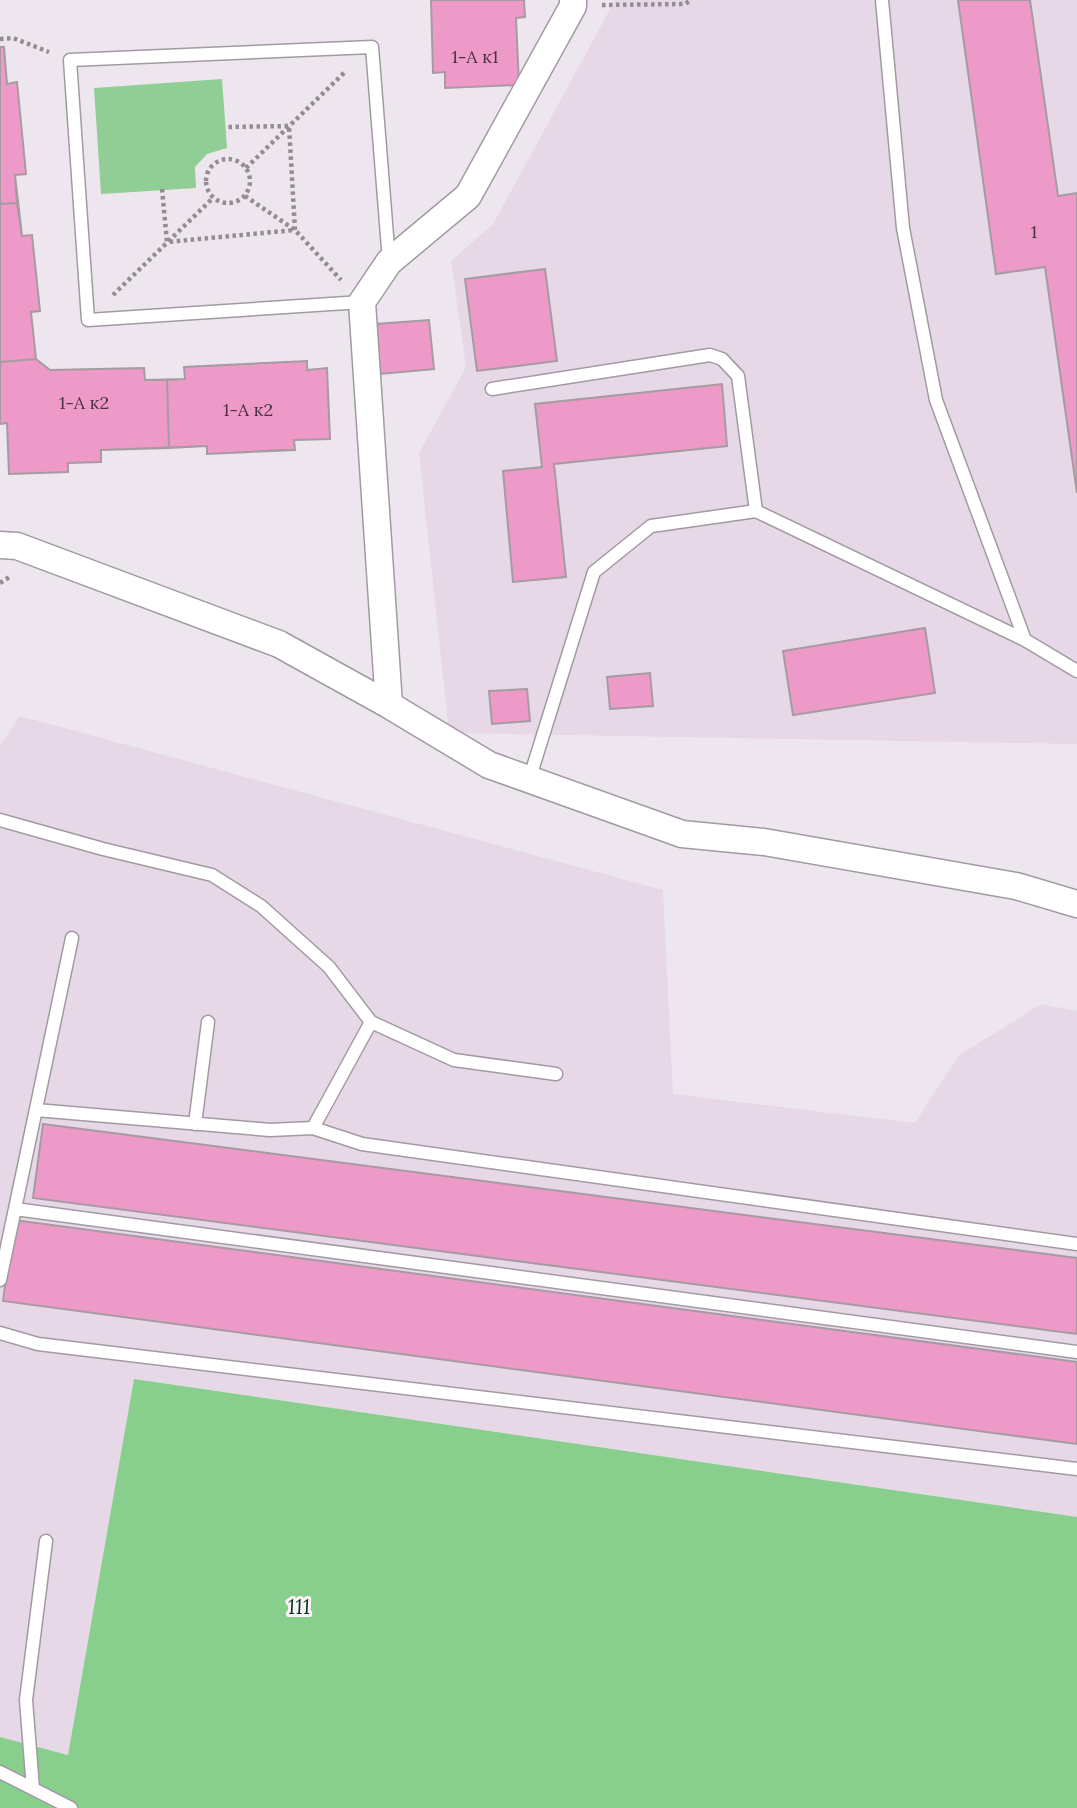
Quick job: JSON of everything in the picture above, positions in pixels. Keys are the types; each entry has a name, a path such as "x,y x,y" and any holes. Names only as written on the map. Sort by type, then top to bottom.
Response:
{"street":[{"path":"389,705 362,302 389,262 468,196 573,3"},
{"path":"0,545 18,546 279,644 489,765 682,834 764,842 1016,886 1077,904"}],"lane":[{"path":"882,0 903,228 936,400 1025,640"},
{"path":"362,302 88,320 71,60 372,47 389,262"},
{"path":"492,388 710,355 722,359 738,376 756,511"},
{"path":"529,780 594,572 651,526 756,511 1025,640 1077,671"},
{"path":"0,820 103,849 212,875 261,906 329,967 371,1022 454,1060 556,1074"},
{"path":"0,1280 72,938"},
{"path":"195,1124 208,1022"},
{"path":"313,1128 371,1022"},
{"path":"36,1110 270,1130 313,1128 362,1144 1077,1244"},
{"path":"15,1209 1077,1352"},
{"path":"0,1333 52,1346 1077,1469"},
{"path":"33,1789 26,1699 46,1541"},
{"path":"0,1772 71,1808"}],"path":[{"path":"573,3 685,4 691,0"},
{"path":"0,39 13,38 71,60"},
{"path":"246,168 372,47"},
{"path":"225,127 289,126"},
{"path":"289,126 295,230"},
{"path":"225,159 233,159 246,168 250,182 245,195 233,203 220,202 214,198 206,179 212,166 225,159"},
{"path":"162,189 167,242"},
{"path":"245,195 295,230 362,302"},
{"path":"88,320 214,198"},
{"path":"167,242 295,230"}],"shaded area":[{"path":"615,0 1077,0 1077,744 449,733 419,453 466,367 451,261 493,224"},
{"path":"20,716 663,890 673,1094 915,1123 958,1056 1041,1004 1077,1011 1077,1517 134,1379 68,1755 0,1737 0,745"}],"green space":[{"path":"222,79 227,148 207,154 195,167 196,188 101,194 94,88"},
{"name":"111","path":"134,1379 1077,1517 1077,1808 0,1808 0,1737 68,1755"}],"building":[{"path":"431,0 524,0 525,17 516,18 519,85 445,88 445,72 433,73"},
{"path":"431,0 524,0 525,17 516,18 519,85 445,88 445,72 433,73"},
{"path":"958,0 1030,0 1058,196 1077,193 1077,493 1045,267 996,274"},
{"path":"0,47 4,47 7,84 17,82 26,174 15,175 17,203 0,204"},
{"path":"0,47 4,47 7,84 17,82 26,174 15,175 22,236 32,235 40,311 31,312 36,359 50,370 144,368 145,380 185,379 184,367 307,361 307,370 327,368 330,439 294,440 295,450 207,454 207,446 101,450 101,462 68,463 68,472 9,474 7,423 0,424"},
{"path":"17,203 22,236 32,235 40,311 31,312 36,359 0,362 0,204"},
{"path":"545,269 557,361 477,371 465,279"},
{"path":"429,320 434,369 380,374 376,324"},
{"path":"36,359 50,370 144,368 145,380 167,380 169,448 101,450 101,462 68,463 68,472 9,474 7,423 0,424 0,362"},
{"path":"307,361 307,370 327,368 330,439 294,440 295,450 207,454 207,446 169,448 167,380 185,379 184,367"},
{"path":"722,384 727,446 554,464 566,577 513,582 503,471 542,467 535,404"},
{"path":"925,628 935,693 793,715 783,651"},
{"path":"650,673 653,706 610,709 607,677"},
{"path":"527,689 530,721 492,724 489,691"},
{"path":"43,1124 1077,1258 1077,1334 33,1198"},
{"path":"14,1220 1077,1362 1077,1444 3,1301"}]}
